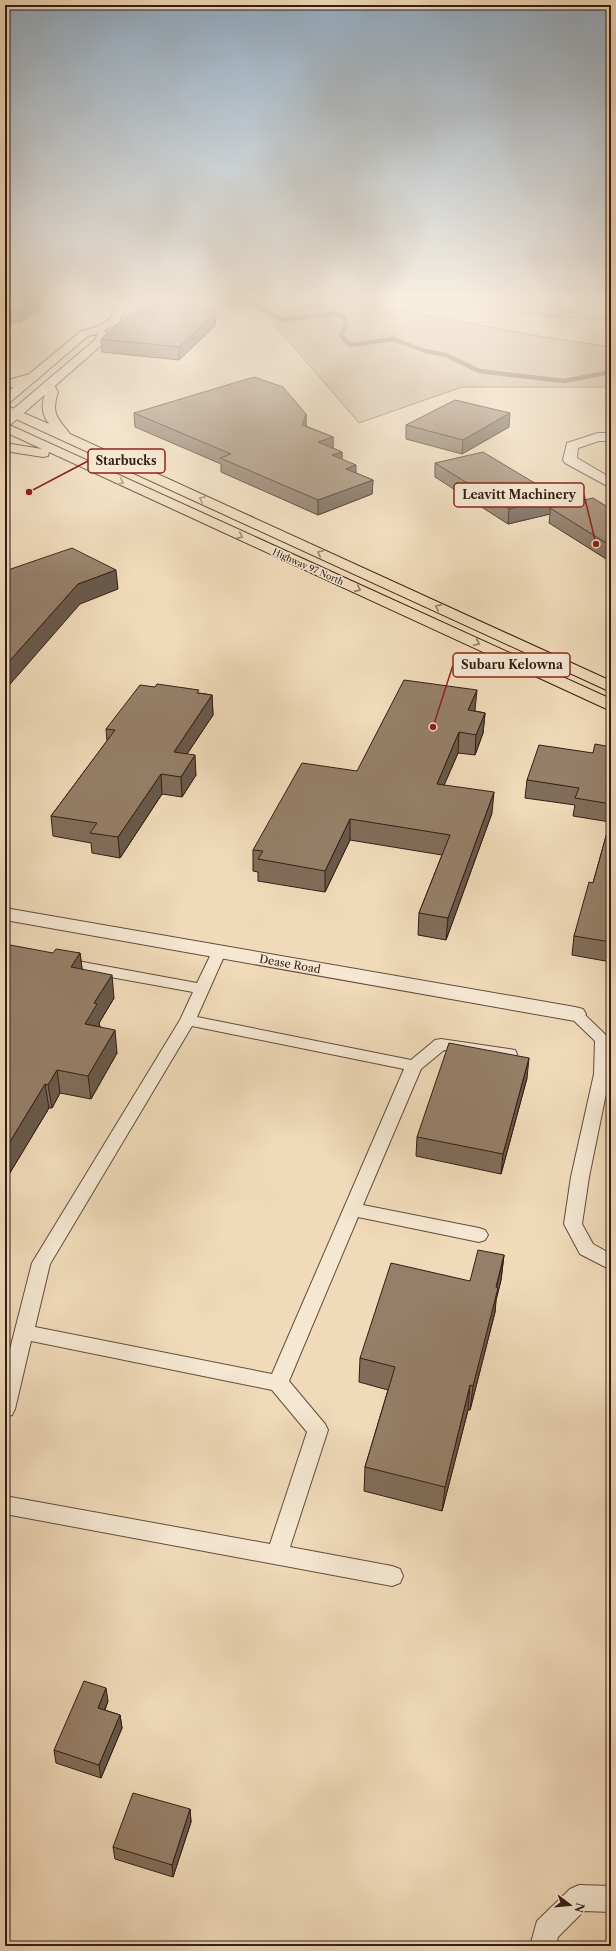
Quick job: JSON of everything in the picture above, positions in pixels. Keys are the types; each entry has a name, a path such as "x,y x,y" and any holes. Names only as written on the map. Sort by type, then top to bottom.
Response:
{"highway":[{"path":"52,393 47,404 47,413 66,437"},
{"name":"Highway 97 North","path":"11,411 611,687"},
{"name":"Highway 97 North","path":"5,427 73,460 611,706"},
{"path":"5,447 25,449 73,460"}],"street":[{"path":"5,400 13,393"},
{"path":"5,423 11,411 38,393"},
{"path":"611,437 598,437 572,446 570,460 611,484"},
{"name":"Dease Road","path":"5,914 575,1014"}],"lane":[{"path":"5,1409 41,1263 188,1020 219,952"},
{"path":"50,961 202,989"},
{"path":"575,1014 603,1040 602,1074 580,1177 573,1224 586,1249 611,1264"},
{"path":"188,1020 414,1066"},
{"path":"278,1383 414,1066 441,1044 509,1054"},
{"path":"353,1209 479,1235"},
{"path":"24,1332 278,1383 318,1430 277,1555"},
{"path":"5,1504 392,1576"},
{"path":"543,1946 546,1930 579,1898 611,1899"}],"shaded area":[{"path":"333,393 445,393 359,423"}],"building":[{"path":"201,393 288,393 306,414 302,425 333,437 318,442 342,452 332,455 356,465 346,469 373,480 318,500 220,458 231,454 134,413"},
{"path":"455,400 510,413 463,440 406,425"},
{"path":"483,452 558,497 509,509 435,463"},
{"path":"593,498 611,509 611,546 550,508"},
{"path":"72,548 116,570 78,584 5,666 5,571"},
{"path":"404,680 477,690 468,710 485,713 476,735 459,732 437,784 494,792 448,918 419,913 450,835 350,819 325,871 258,859 263,851 253,850 302,763 357,771"},
{"path":"157,684 199,690 197,693 212,695 174,752 195,755 181,777 161,774 118,837 90,833 97,823 51,816 115,730 106,729 140,685 155,687"},
{"path":"595,744 611,747 611,804 575,798 579,788 527,780 539,745 593,753"},
{"path":"611,818 611,942 574,936 589,882 593,883"},
{"path":"5,944 53,953 56,949 80,953 71,967 112,975 94,1003 97,1004 85,1024 115,1030 88,1076 57,1070 48,1085 45,1084 5,1150"},
{"path":"449,1043 529,1058 503,1154 417,1137"},
{"path":"478,1250 504,1255 496,1287 498,1288 473,1386 470,1385 445,1487 365,1467 395,1367 360,1358 391,1263 470,1281"},
{"path":"84,1681 106,1688 98,1708 120,1715 99,1765 54,1750"},
{"path":"133,1793 190,1809 172,1865 113,1847"}],"place":[{"name":"Starbucks","path":"29,492"},
{"name":"Leavitt Machinery","path":"596,544"},
{"name":"Subaru Kelowna","path":"433,727"}]}
